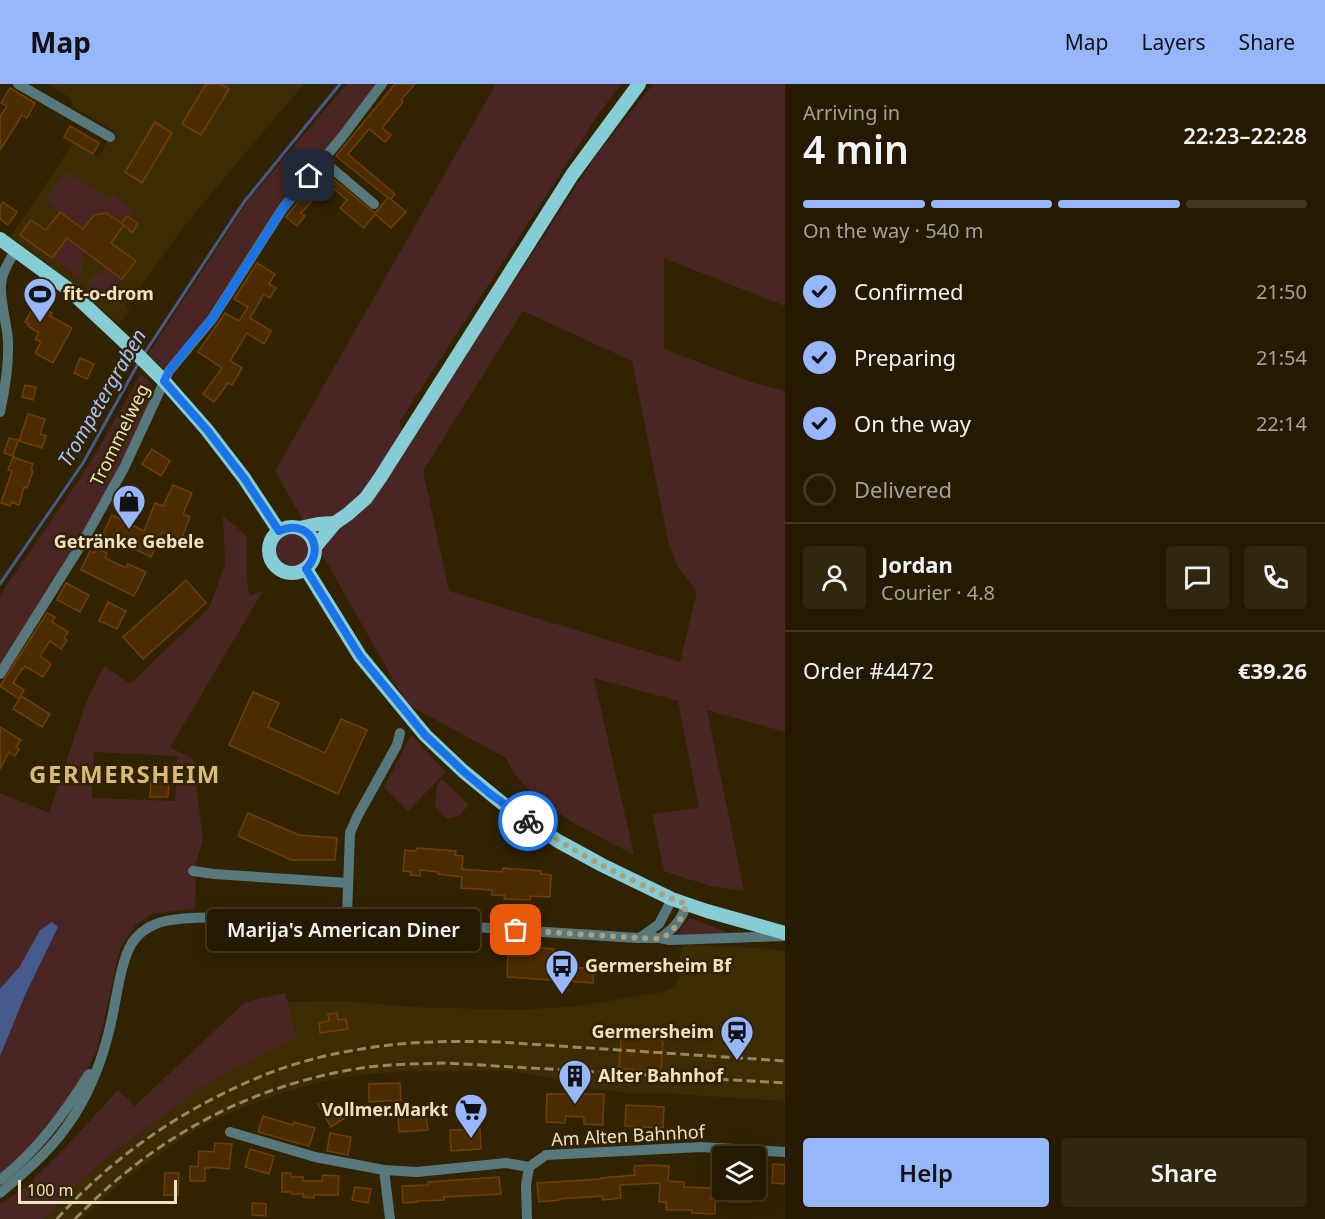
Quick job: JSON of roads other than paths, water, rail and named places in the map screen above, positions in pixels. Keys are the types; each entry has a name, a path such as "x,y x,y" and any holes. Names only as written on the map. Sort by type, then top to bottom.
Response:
{"main road":[{"path":"315,547 335,523 366,498 380,478 572,175 639,84"},
{"path":"0,239 68,288 164,381 207,430 244,478 279,531"},
{"path":"299,528 335,523"},
{"path":"292,527 299,528 311,537 315,547 314,557 306,569 300,572 285,572 274,564 270,557 270,543 279,531 292,527"},
{"path":"306,569 360,656 425,735 463,771 502,803 558,841 672,899 785,935"}],"street":[{"path":"18,84 110,137"},
{"name":"Trommelweg","path":"0,674 81,545 124,468 169,371 212,319 283,208 382,84"},
{"path":"322,160 374,204"},
{"path":"0,412 8,358 1,285 5,269 16,250"},
{"path":"347,915 350,833 397,746 400,733"},
{"path":"193,871 348,883"},
{"path":"640,938 659,924 672,899"},
{"path":"665,939 679,921 687,904"},
{"path":"0,1193 27,1171 68,1126 94,1078 110,1028 126,957 132,942 157,923 172,920 289,913 347,915 496,929 640,938 740,938 785,935"},
{"path":"0,1180 19,1165 47,1135 102,1054"},
{"path":"230,1132 315,1157 384,1170 417,1172 507,1163 529,1167 526,1185 527,1219"},
{"name":"Am Alten Bahnhof","path":"529,1167 546,1155 701,1147 785,1152"},
{"path":"384,1170 390,1219"}],"water":[{"path":"52,922 58,927 26,993 0,1056 0,989 20,966 40,930"}],"waterway":[{"name":"Trompetergraben","path":"144,354 244,202 340,84"},
{"name":"Trompetergraben","path":"0,584 83,463 139,362"}],"railway":[{"path":"57,1219 101,1175 149,1137 175,1120 257,1078 291,1065 326,1056 399,1044 474,1041 785,1061"},
{"path":"75,1219 136,1164 203,1121 275,1089 355,1069 446,1063 785,1083"}],"place":[{"name":"fit-o-drom","path":"40,323"},
{"name":"Getränke Gebele","path":"129,530"},
{"name":"Marija's American Diner","path":"516,930"},
{"name":"Germersheim Bf","path":"562,995"},
{"name":"Germersheim","path":"737,1061"},
{"name":"Alter Bahnhof","path":"575,1105"},
{"name":"Vollmer.Markt","path":"471,1139"}],"district":[{"name":"GERMERSHEIM","path":"125,775"}]}
